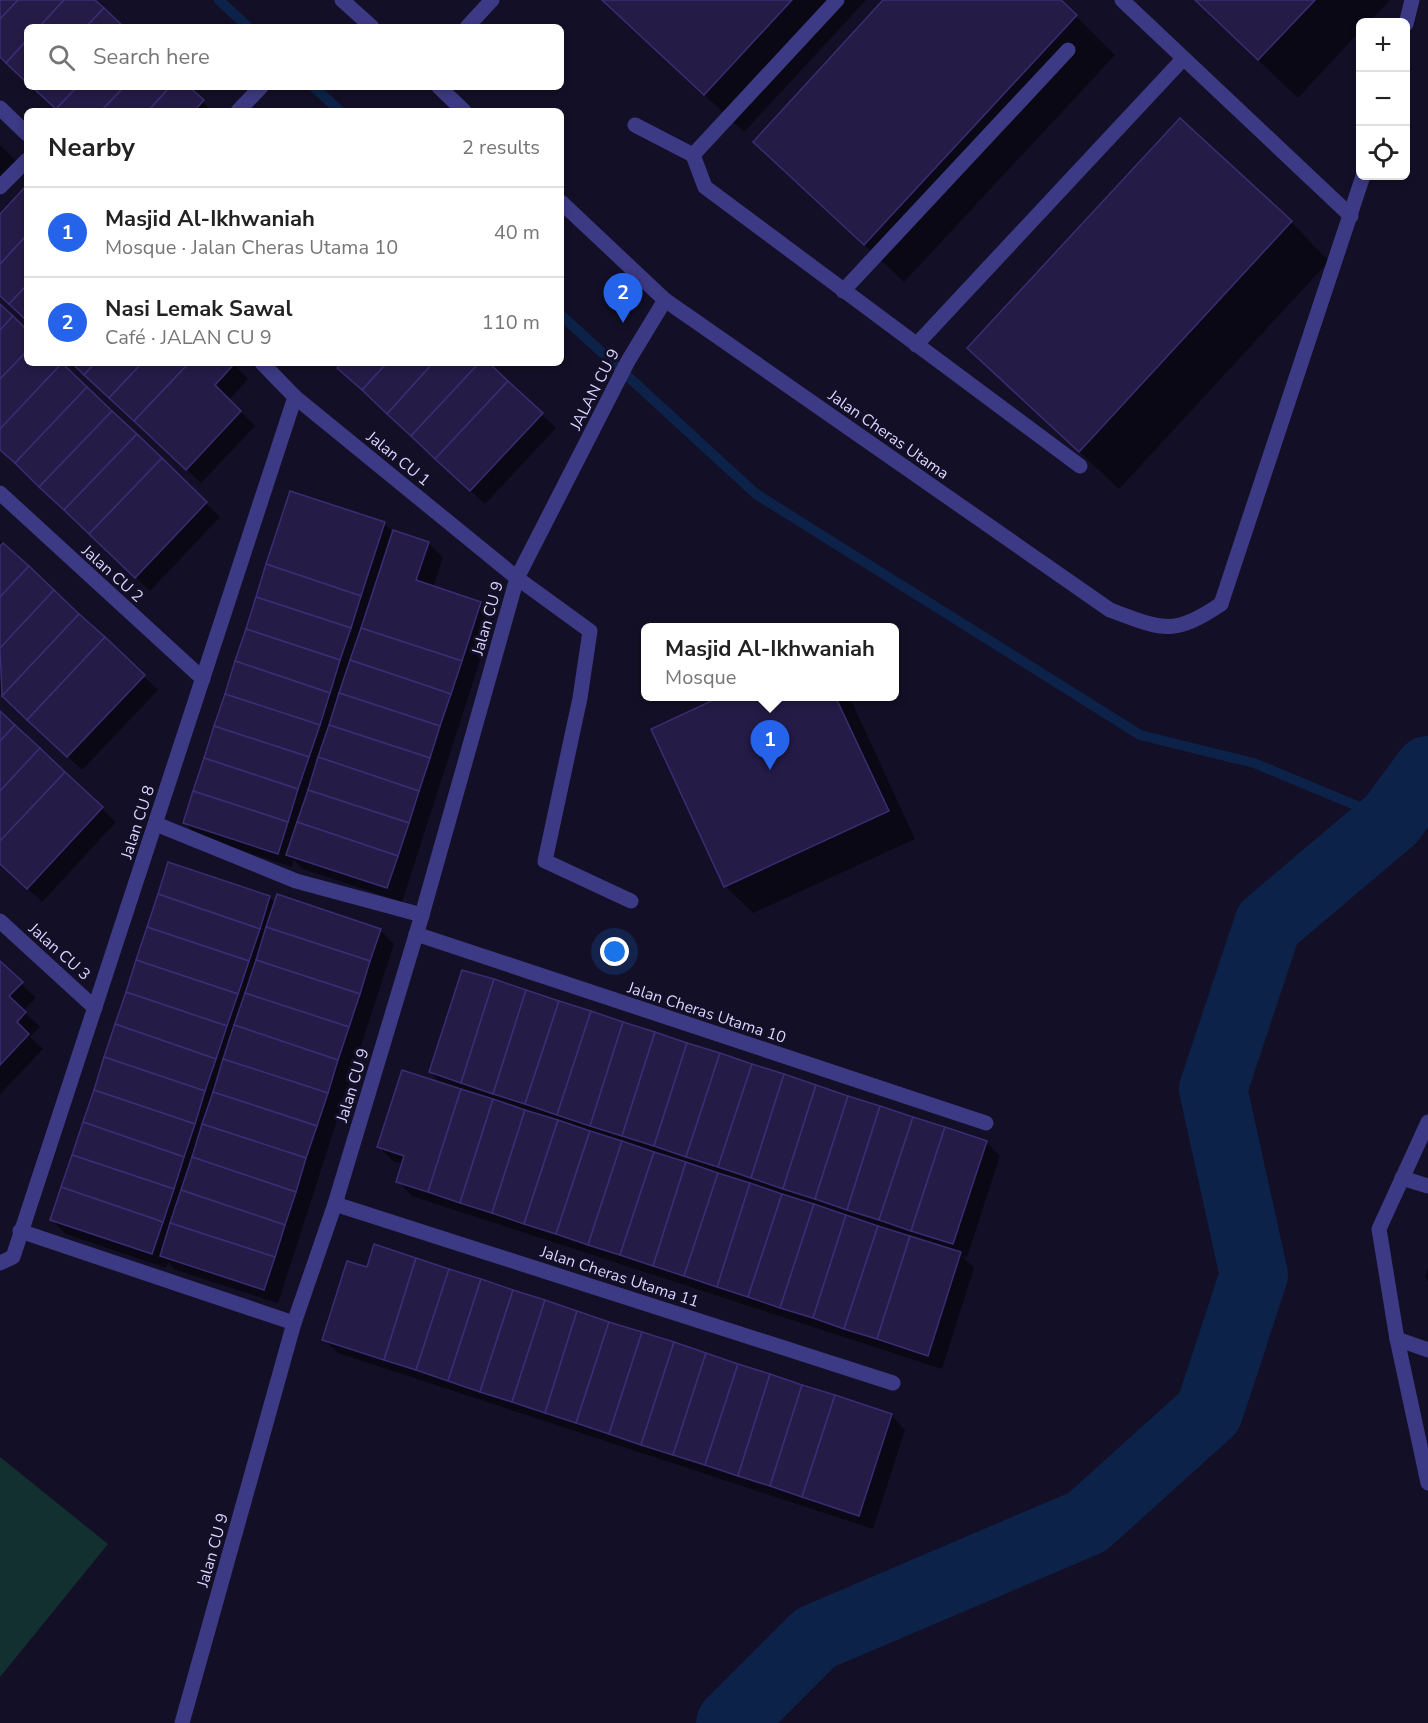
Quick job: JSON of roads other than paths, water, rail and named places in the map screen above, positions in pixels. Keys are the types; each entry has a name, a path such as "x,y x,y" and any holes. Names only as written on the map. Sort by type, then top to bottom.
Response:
{"street":[{"path":"342,0 369,24"},
{"path":"470,24 492,0"},
{"path":"693,155 837,0"},
{"path":"1122,0 1352,216 1362,180"},
{"path":"1408,18 1412,0"},
{"path":"843,291 1068,50"},
{"path":"916,345 1183,59"},
{"path":"241,108 258,90"},
{"path":"442,90 461,108"},
{"path":"0,108 24,131"},
{"path":"635,124 693,155 705,187 1080,466"},
{"path":"0,187 24,163"},
{"name":"Jalan Cheras Utama","path":"564,205 665,300 1110,610 1158,628 1194,622 1221,604 1352,216"},
{"name":"JALAN CU 9","path":"575,464 628,361 665,300"},
{"name":"Jalan CU 1","path":"265,366 295,397 517,578 590,631 580,698 545,861 631,901"},
{"name":"Jalan CU 8","path":"7,1260 20,1231 95,1008 295,397"},
{"name":"Jalan CU 9","path":"182,1723 294,1323 335,1204 422,915 517,578 575,464"},
{"name":"Jalan CU 2","path":"0,493 203,679"},
{"path":"156,824 296,881 422,915"},
{"name":"Jalan CU 3","path":"0,921 95,1008"},
{"name":"Jalan Cheras Utama 10","path":"416,934 986,1123"},
{"path":"1428,1122 1379,1230 1397,1339 1428,1483"},
{"path":"1402,1178 1428,1186"},
{"name":"Jalan Cheras Utama 11","path":"335,1204 893,1383"},
{"path":"20,1231 294,1323"},
{"path":"1397,1339 1428,1350"}],"waterway":[{"path":"219,0 245,24"},
{"path":"317,90 337,108"},
{"path":"564,318 756,494 1140,735 1254,763 1391,820"},
{"path":"730,1723 815,1638 1087,1522 1209,1412 1254,1275 1213,1089 1268,924 1391,820 1428,770"}],"place":[{"name":"Nasi Lemak Sawal","path":"623,323"},
{"name":"Masjid Al-Ikhwaniah","path":"770,770"}]}
